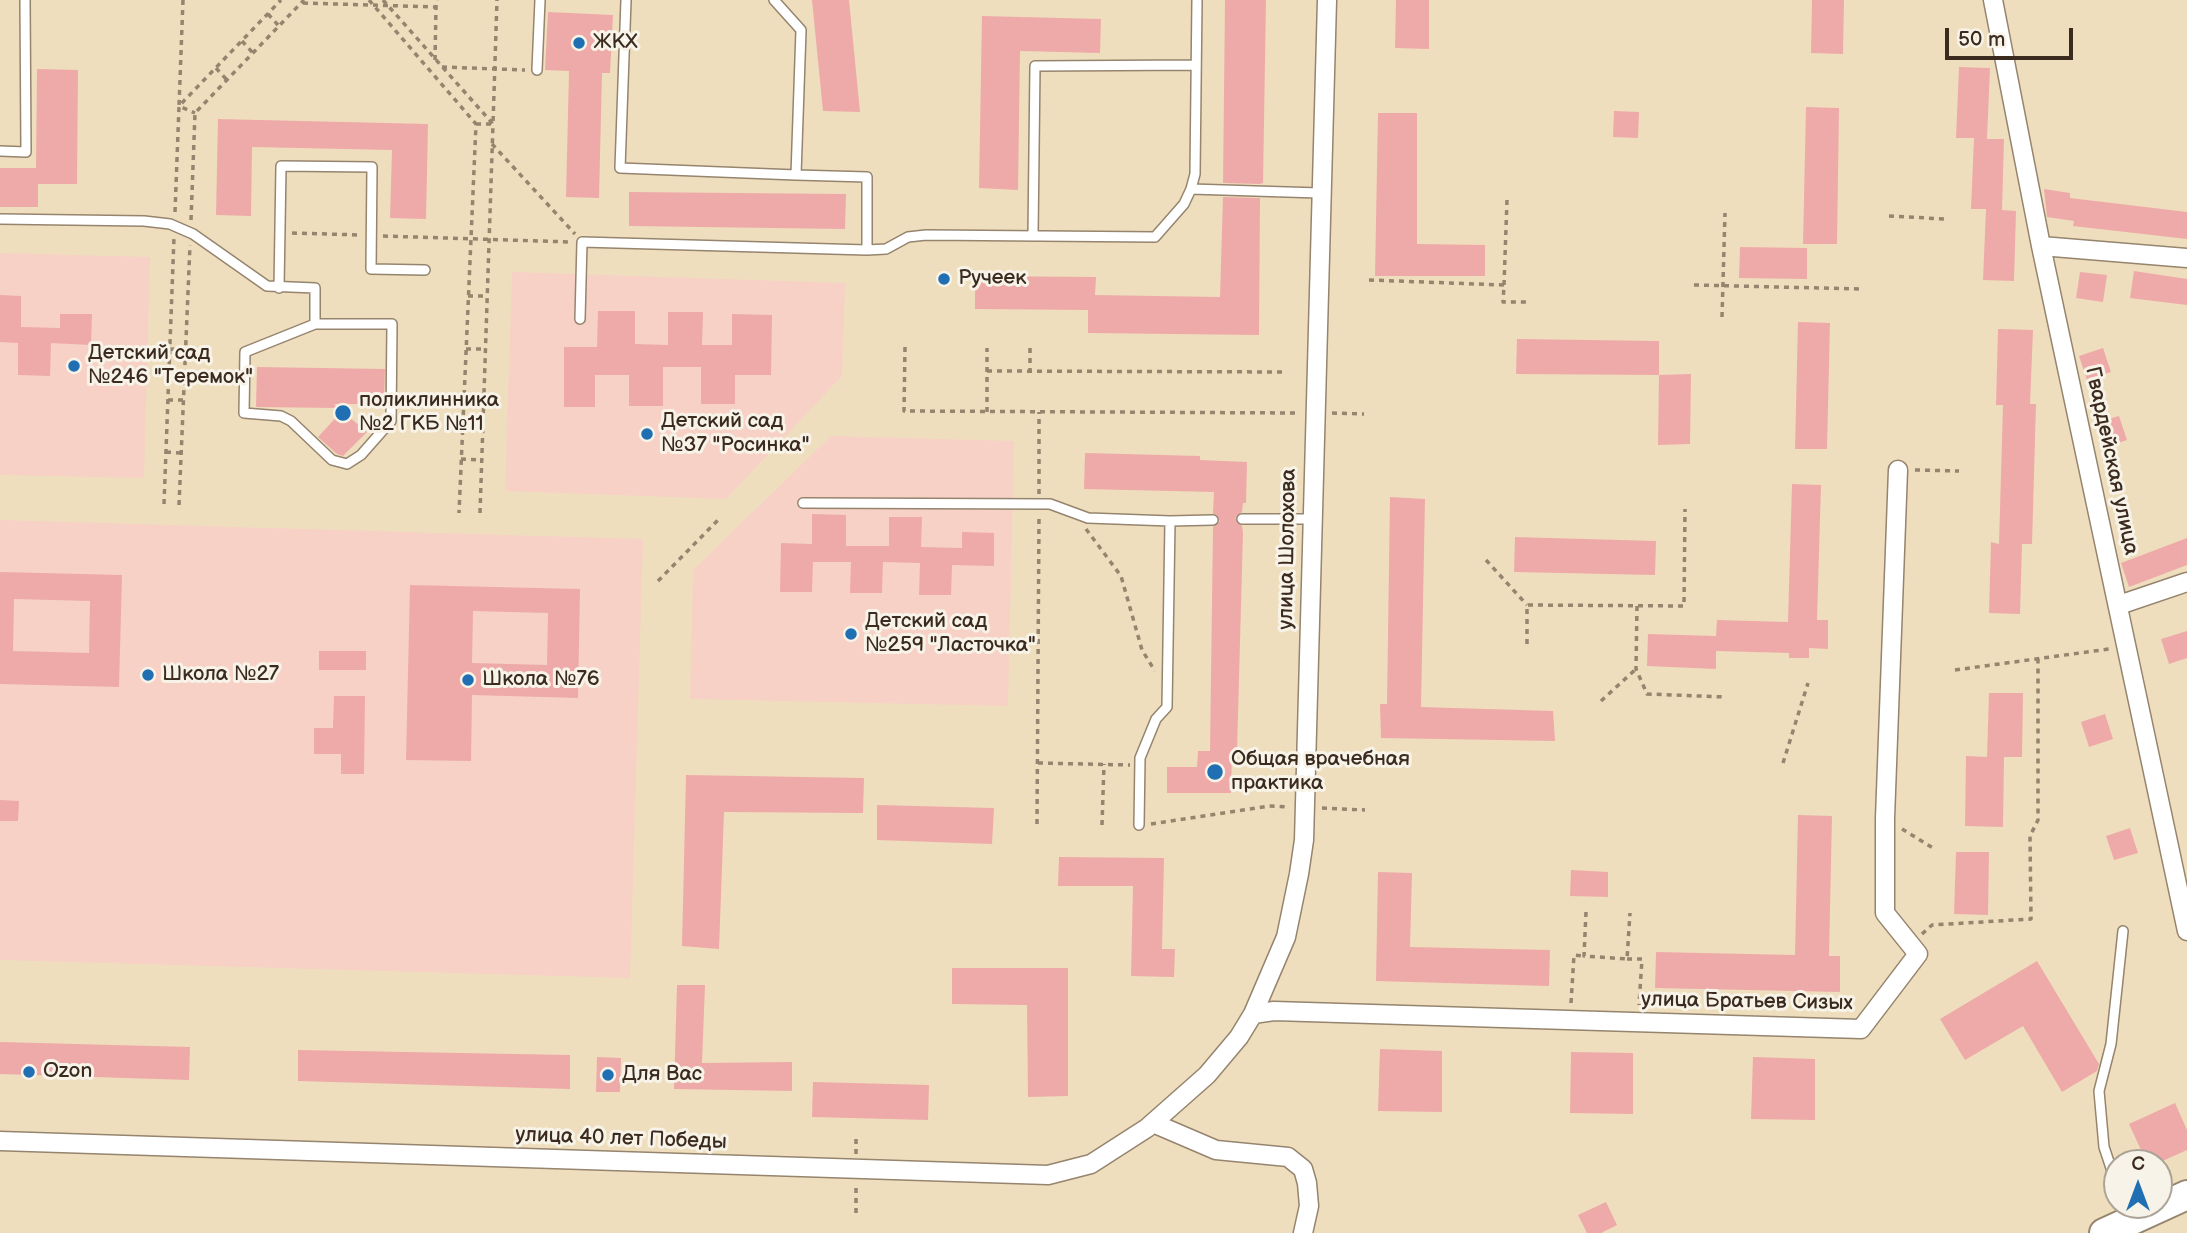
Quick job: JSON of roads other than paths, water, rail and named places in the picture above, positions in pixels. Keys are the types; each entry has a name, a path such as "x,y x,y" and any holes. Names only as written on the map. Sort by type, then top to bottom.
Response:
{"main road":[{"path":"2119,1223 2187,1195"}],"street":[{"name":"улица Шолохова","path":"1207,1075 1239,1037 1253,1014 1286,937 1300,874 1304,840 1319,193 1327,0"},
{"name":"Гвардейская улица","path":"1993,0 2041,246 2187,931"},
{"path":"2041,246 2187,258"},
{"name":"улица Братьев Сизых","path":"1253,1014 1274,1011 1861,1029 1918,954 1885,913 1885,818 1898,470"},
{"path":"2119,605 2187,582"},
{"name":"улица 40 лет Победы","path":"0,1141 1048,1175 1091,1164 1153,1123 1207,1075"},
{"path":"1153,1123 1216,1150 1288,1157 1303,1169 1307,1183 1309,1206 1303,1233"}],"lane":[{"path":"0,152 26,152 25,0"},
{"path":"537,70 540,0"},
{"path":"626,0 620,168 867,177 867,250"},
{"path":"774,0 801,30 796,175"},
{"path":"580,319 582,242 867,250 886,248 908,237 926,234 1155,237 1184,204 1195,174 1196,0"},
{"path":"1033,235 1035,66 1196,65"},
{"path":"279,288 281,166 372,167 371,269 425,270"},
{"path":"1191,189 1319,193"},
{"path":"0,219 144,221 170,224 228,257 261,284 279,288 314,288 314,324"},
{"path":"314,324 392,324 391,421 361,455 347,464 332,460 291,421 281,416 244,413 245,352 314,324"},
{"path":"803,503 1039,504 1061,506 1077,516 1170,521 1213,520"},
{"path":"1242,519 1312,519"},
{"path":"1139,825 1140,765 1156,719 1167,707 1170,521"},
{"path":"2105,1149 2098,1091 2111,1044 2123,931"}],"place":[{"name":"ЖКХ","path":"579,43"},
{"name":"Ручеек","path":"944,279"},
{"name":"Детский сад №246 \"Теремок\"","path":"74,366"},
{"name":"поликлинника №2 ГКБ №11","path":"343,413"},
{"name":"Детский сад №37 \"Росинка\"","path":"647,434"},
{"name":"Детский сад №259 \"Ласточка\"","path":"851,634"},
{"name":"Школа №27","path":"148,675"},
{"name":"Школа №76","path":"468,680"},
{"name":"Общая врачебная практика","path":"1215,772"},
{"name":"Ozon","path":"29,1072"},
{"name":"Для Вас","path":"608,1075"}]}
